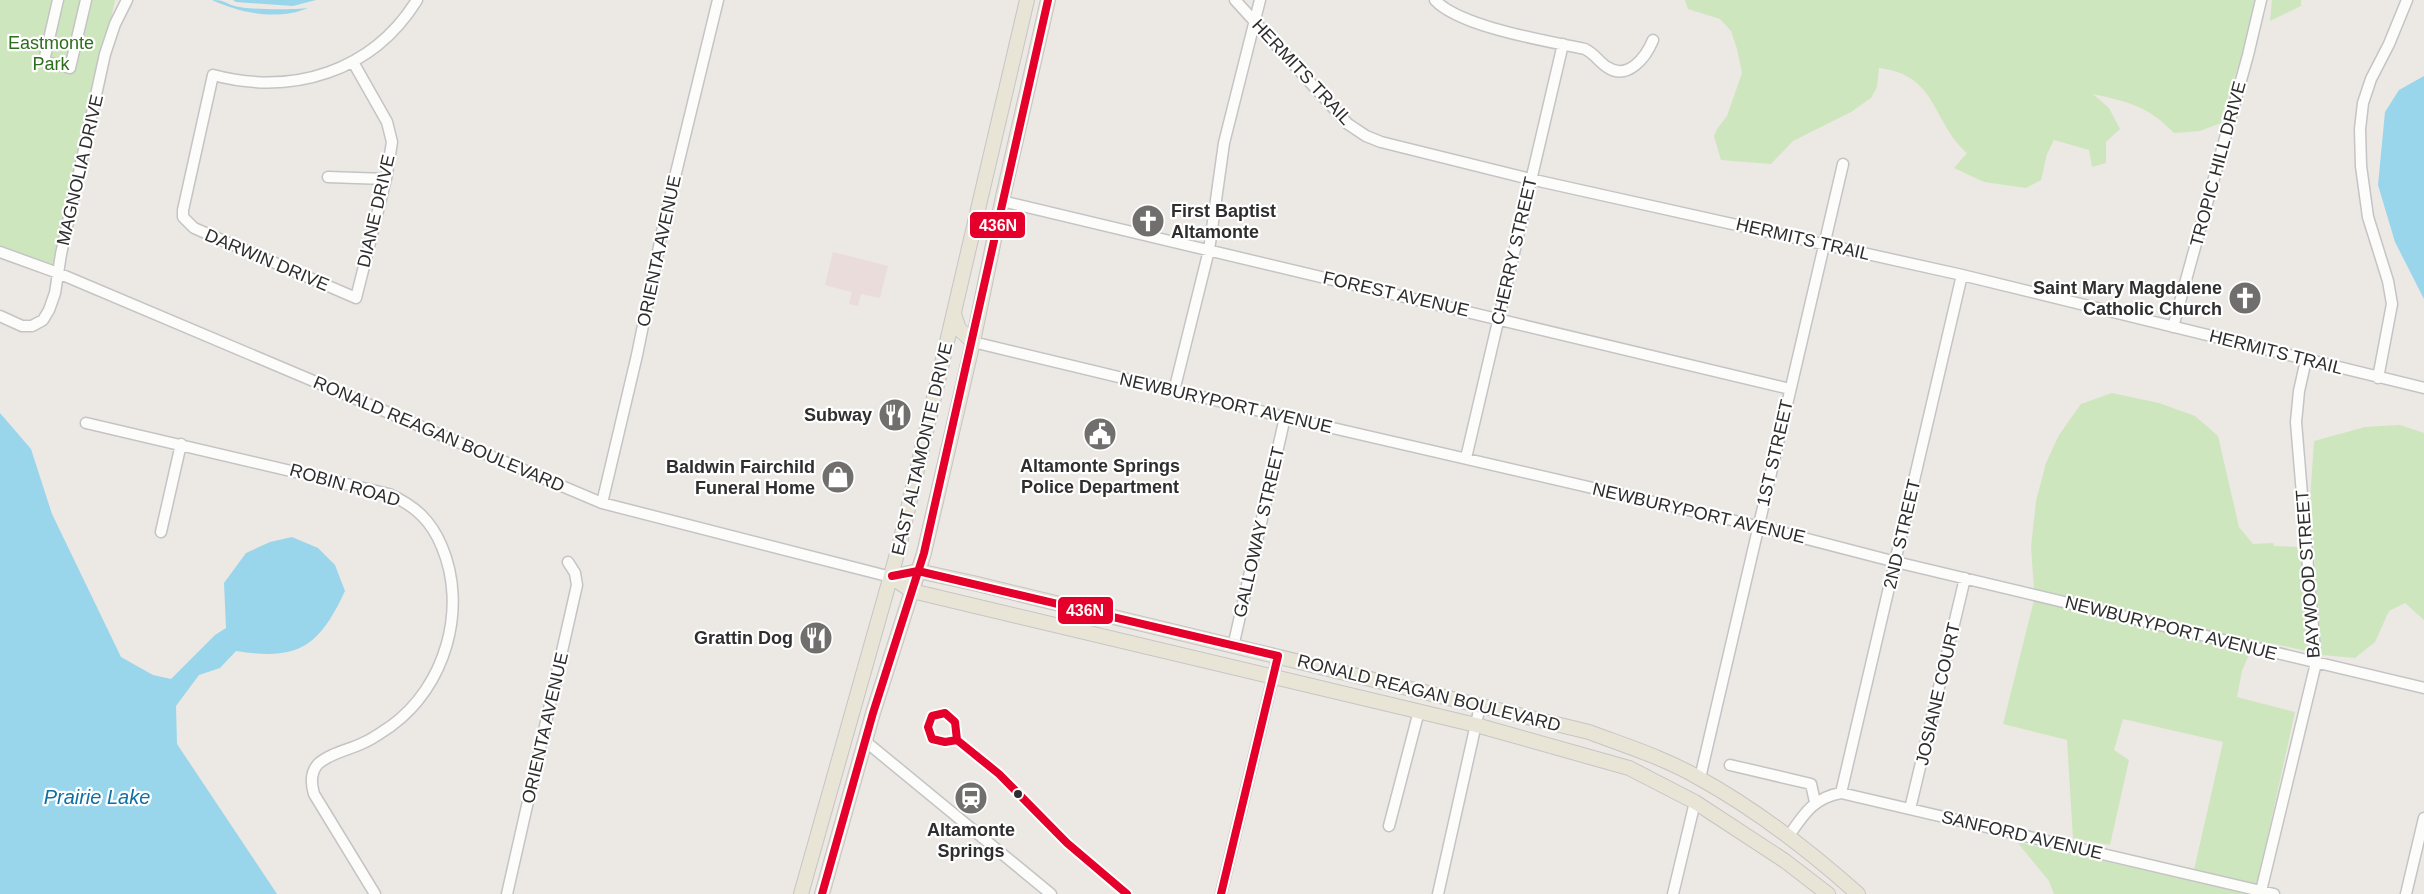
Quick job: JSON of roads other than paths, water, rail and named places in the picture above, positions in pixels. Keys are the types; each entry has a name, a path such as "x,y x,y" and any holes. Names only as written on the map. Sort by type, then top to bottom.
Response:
{"main road":[{"name":"EAST ALTAMONTE DRIVE","path":"801,894 891,576 1027,0"},
{"name":"EAST ALTAMONTE DRIVE","path":"822,894 865,741 918,571 973,342 1012,154 1048,0"},
{"path":"999,123 1009,137 1012,154"},
{"path":"954,314 959,329 973,342"},
{"name":"RONALD REAGAN BOULEVARD","path":"891,576 918,571 1589,732 1651,755 1700,778 1788,837 1858,894"},
{"name":"RONALD REAGAN BOULEVARD","path":"891,576 912,591 1476,725 1629,768 1695,802 1785,861 1828,894"},
{"path":"1695,802 1700,778"},
{"path":"820,824 833,855"},
{"path":"808,868 818,894"}],"street":[{"path":"58,0 44,61 70,68 86,0"},
{"name":"MAGNOLIA DRIVE","path":"0,316 22,326 32,326 43,320 53,300 105,54 126,0"},
{"path":"353,62 388,36 417,0"},
{"name":"ORIENTA AVENUE","path":"602,503 664,222 718,0"},
{"name":"HERMITS TRAIL","path":"1235,0 1348,124 1366,136 1381,142 1530,179 1962,275 2424,388"},
{"path":"1174,391 1209,250 1224,143 1260,0"},
{"path":"1435,0 1456,16 1475,23 1585,49 1595,54 1605,66 1614,70 1626,70 1639,63 1647,54 1653,40"},
{"name":"TROPIC HILL DRIVE","path":"2173,327 2245,67 2261,0"},
{"path":"2378,378 2392,304 2388,281 2368,217 2361,166 2360,129 2363,103 2371,79 2389,44 2407,0"},
{"name":"CHERRY STREET","path":"1466,458 1563,44"},
{"name":"DARWIN DRIVE","path":"353,62 326,74 279,82 257,84 213,75 183,217 194,228 356,298"},
{"name":"DIANE DRIVE","path":"353,62 387,122 391,134 391,153 386,179 356,298"},
{"name":"1ST STREET","path":"1700,778 1843,164"},
{"path":"328,177 386,179"},
{"name":"FOREST AVENUE","path":"1002,201 1790,388"},
{"name":"RONALD REAGAN BOULEVARD","path":"0,252 58,273 602,503 891,576"},
{"name":"2ND STREET","path":"1841,793 1962,275"},
{"name":"NEWBURYPORT AVENUE","path":"973,342 1757,526 1896,562 2424,688"},
{"name":"BAYWOOD STREET","path":"2261,891 2316,663 2296,422 2299,391 2306,360"},
{"name":"GALLOWAY STREET","path":"1233,647 1285,417"},
{"name":"ROBIN ROAD","path":"86,423 389,494 423,514 439,538 452,585 452,621 446,649 433,680 414,706 392,726 364,743 328,757 317,765 312,774 311,783 314,794 375,894"},
{"path":"161,532 181,444"},
{"name":"ORIENTA AVENUE","path":"507,894 577,585 575,573 568,562"},
{"name":"JOSIANE COURT","path":"1910,809 1965,578"},
{"path":"1221,894 1278,656"},
{"path":"1438,894 1480,705"},
{"path":"1389,826 1419,711"},
{"path":"865,741 1051,894"},
{"path":"1730,765 1811,784 1815,802"},
{"path":"1788,837 1815,802 1827,795 1841,793"},
{"name":"SANFORD AVENUE","path":"1841,793 2274,894"},
{"path":"1673,894 1695,802"},
{"path":"2406,894 2424,818"}],"water":[{"path":"212,0 250,8 308,8 284,14 259,14 235,9"},
{"path":"233,0 316,0 293,6"},
{"path":"2424,76 2424,299 2395,242 2378,185 2385,112 2399,90"},
{"name":"Prairie Lake","path":"0,413 31,449 52,514 121,657 153,675 171,679 215,635 226,628 224,583 246,553 270,542 292,537 318,548 335,565 345,591 326,625 315,637 304,646 276,654 236,651 220,668 199,675 176,706 177,744 277,894 0,894"}],"place":[{"name":"First Baptist Altamonte","path":"1148,221"},
{"name":"Saint Mary Magdalene Catholic Church","path":"2245,298"},
{"name":"Subway","path":"895,415"},
{"name":"Altamonte Springs Police Department","path":"1100,434"},
{"name":"Baldwin Fairchild Funeral Home","path":"838,477"},
{"name":"Grattin Dog","path":"816,638"},
{"name":"Altamonte Springs","path":"971,798"}],"park label":[{"name":"Eastmonte Park","path":"51,53"}]}
